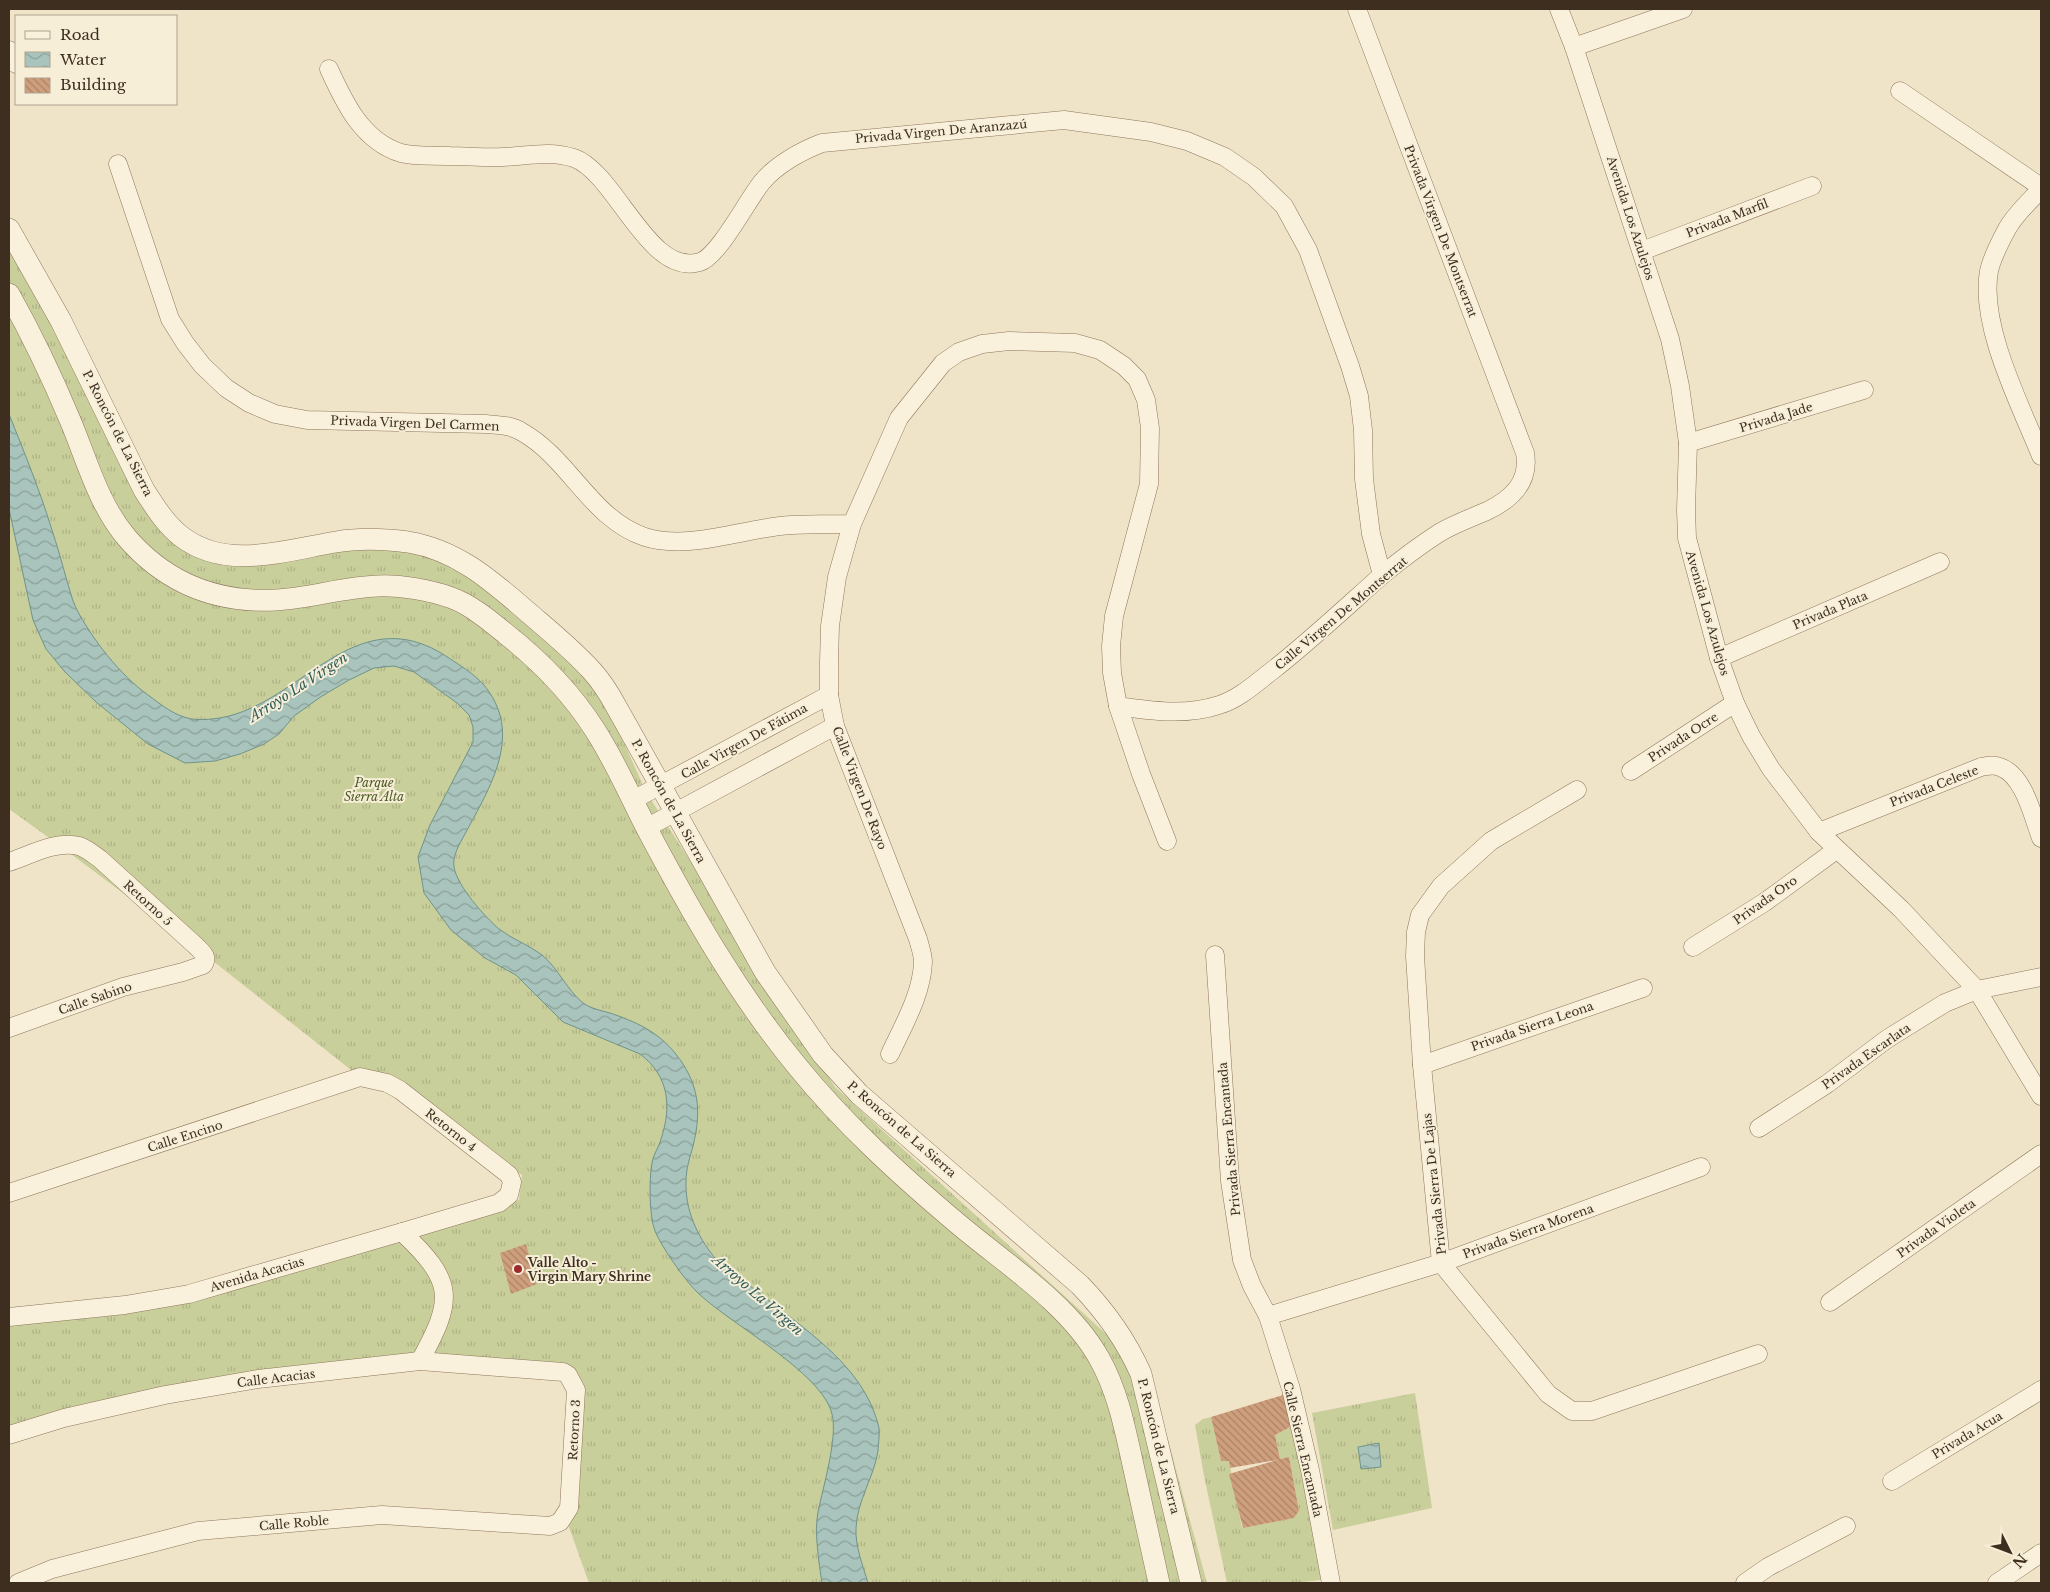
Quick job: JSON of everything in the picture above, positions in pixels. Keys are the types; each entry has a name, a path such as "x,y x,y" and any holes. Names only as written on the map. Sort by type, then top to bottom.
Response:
{"street":[{"name":"Privada Virgen De Montserrat","path":"1357,9 1525,453"},
{"name":"Avenida Los Azulejos","path":"1559,9 1642,250 1670,339 1680,386 1688,443 1687,538 1719,658 1734,703 1771,769 1819,832 1901,909 1977,990 2041,1096"},
{"path":"1574,48 1683,9"},
{"path":"9,50 15,62"},
{"name":"Privada Virgen De Aranzazú","path":"329,69 342,100 359,123 388,148 402,153 422,155 503,157 539,152 577,159 594,172 652,245 670,259 689,263 701,262 713,252 763,180 799,152 822,143 1064,120 1150,132 1187,141 1225,157 1254,177 1284,206 1308,250 1359,396 1363,430 1364,479 1371,534 1382,575"},
{"path":"1900,91 2041,188 2007,228 1989,272 1989,301 1992,328 1998,349 2041,456"},
{"name":"Privada Virgen Del Carmen","path":"118,164 170,319 184,343 202,365 226,388 250,403 275,414 307,420 486,424 505,426 521,431 550,454 605,514 635,532 661,541 680,542 781,526 852,524"},
{"name":"Privada Marfil","path":"1642,250 1812,186"},
{"name":"P. Roncón de La Sierra","path":"9,229 62,321 144,490 159,513 182,537 197,546 216,553 232,555 257,556 336,542 377,540 407,542 432,547 456,557 484,574 563,642 592,671 618,708 765,972 823,1054 859,1094 1080,1285 1100,1305 1116,1326 1141,1374 1153,1417 1191,1583"},
{"path":"9,294 52,377 104,504 127,538 153,562 188,586 206,593 227,597 274,600 380,586 405,588 456,599 511,638 566,691 595,730 646,828 720,960 740,992 773,1036 827,1102 858,1133 953,1220 1045,1296 1085,1338 1097,1354 1108,1377 1121,1413 1159,1583"},
{"name":"Calle Virgen De Rayo","path":"890,1054 918,988 923,960 918,939 835,726 829,695 830,626 837,577 852,524 899,418 943,363 960,352 982,344 1010,341 1075,343 1100,350 1124,366 1138,379 1146,400 1150,428 1149,484 1114,616 1111,646 1112,673 1118,706 1166,841"},
{"name":"Privada Jade","path":"1688,443 1864,390"},
{"name":"Calle Virgen De Montserrat","path":"1118,706 1157,712 1188,711 1218,706 1245,692 1314,638 1382,575 1440,533 1493,508 1511,494 1526,475 1525,453"},
{"name":"Privada Plata","path":"1719,658 1940,562"},
{"name":"Calle Virgen De Fátima","path":"633,800 829,695"},
{"name":"Privada Ocre","path":"1631,771 1734,703"},
{"path":"646,828 835,726"},
{"name":"Privada Celeste","path":"1819,832 1981,767 1991,765 2001,767 2018,780 2041,838"},
{"name":"Privada Sierra De Lajas","path":"1577,790 1491,841 1441,886 1420,915 1416,932 1415,956 1422,1065 1441,1263 1548,1394 1572,1411 1592,1411 1758,1354"},
{"name":"Retorno 5","path":"9,862 60,845 78,846 100,859 204,954 206,959 203,965 183,972"},
{"name":"Privada Oro","path":"1693,947 1765,902 1836,850"},
{"name":"Privada Sierra Encantada","path":"1215,955 1230,1181 1236,1224 1242,1260 1252,1286 1268,1316"},
{"name":"Calle Sabino","path":"9,1028 124,987 183,972"},
{"path":"1977,990 2041,977"},
{"name":"Privada Sierra Leona","path":"1422,1065 1644,988"},
{"name":"Privada Escarlata","path":"1759,1128 1827,1084 1887,1039 1945,1003 1977,990"},
{"name":"Calle Encino","path":"9,1193 360,1077"},
{"name":"Retorno 4","path":"360,1077 387,1083 400,1090 509,1175 512,1189 509,1195 498,1203"},
{"name":"Privada Violeta","path":"1830,1302 2041,1154"},
{"name":"Privada Sierra Morena","path":"1268,1316 1441,1263 1701,1167"},
{"name":"Avenida Acacias","path":"9,1317 125,1305 189,1294 498,1203"},
{"path":"990,1250 1011,1225"},
{"path":"402,1232 426,1255 441,1278 445,1306 437,1330 420,1361"},
{"name":"Calle Sierra Encantada","path":"1268,1316 1291,1389 1310,1470 1330,1583"},
{"name":"Calle Acacias","path":"9,1435 64,1418 165,1395 258,1379 420,1361 548,1371"},
{"name":"Retorno 3","path":"548,1371 568,1375 576,1390 569,1508"},
{"name":"Privada Acua","path":"1892,1481 2041,1390"},
{"name":"Calle Roble","path":"18,1583 52,1569 198,1532 382,1516 525,1523 550,1526 560,1522 569,1508"},
{"path":"1745,1583 1768,1567 1846,1526"},
{"path":"1998,1583 2041,1553"}],"green space":[{"name":"Parque Sierra Alta","path":"9,232 159,513 232,555 377,540 456,557 592,671 646,792 835,1087 1150,1374 1207,1583 589,1583 565,1516 576,1390 548,1371 420,1361 258,1379 9,1435 9,1321 189,1294 519,1200 522,1175 360,1077 204,954 9,809"},
{"path":"1415,1393 1432,1508 1333,1530 1312,1413"},
{"path":"1211,1417 1221,1461 1229,1461 1242,1528 1294,1518 1299,1511 1289,1458 1280,1459 1275,1435 1296,1424 1329,1579 1294,1583 1227,1583 1195,1425 1203,1419"}],"water":[{"name":"Arroyo La Virgen","path":"9,414 41,498 76,608 98,644 117,667 138,687 170,710 187,718 201,720 243,711 272,697 327,661 355,647 384,639 415,642 449,658 483,684 495,703 501,721 502,741 493,779 455,854 454,867 456,875 472,901 486,917 504,933 532,948 548,960 572,992 583,1003 646,1028 668,1045 683,1064 694,1086 698,1109 696,1133 687,1168 686,1192 693,1222 698,1232 715,1258 811,1334 840,1361 864,1392 873,1409 879,1428 878,1451 859,1508 856,1528 858,1549 868,1583 822,1583 817,1548 817,1520 833,1436 832,1414 825,1398 793,1365 696,1291 673,1262 655,1231 651,1207 651,1170 664,1127 667,1103 666,1092 657,1072 640,1054 563,1022 516,975 485,958 451,930 424,893 418,857 430,825 473,742 473,727 469,715 457,703 414,672 394,666 374,668 349,680 294,716 279,734 264,744 240,754 215,761 185,763 148,744 96,702 65,672 46,649 33,620 9,509"},
{"path":"1379,1443 1381,1467 1361,1469 1358,1447"}],"building":[{"name":"Valle Alto - Virgin Mary Shrine","path":"526,1244 537,1284 511,1294 500,1253"},
{"path":"1286,1394 1296,1424 1275,1435 1280,1459 1289,1457 1299,1511 1294,1518 1243,1528 1229,1474 1277,1460 1230,1468 1229,1461 1221,1461 1211,1417"}],"place":[{"name":"Valle Alto - Virgin Mary Shrine","path":"518,1269"}]}
